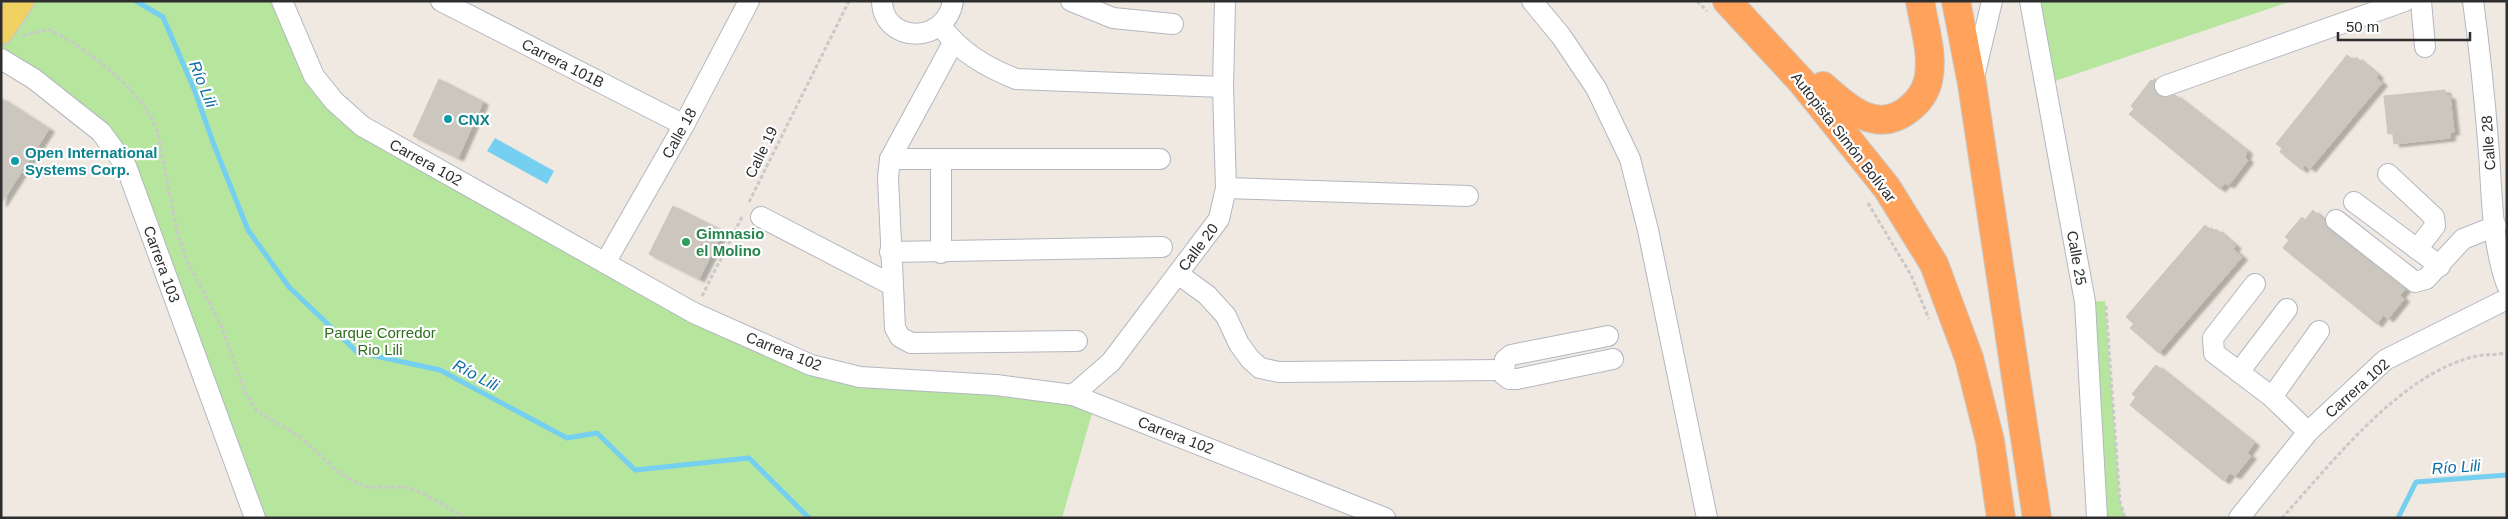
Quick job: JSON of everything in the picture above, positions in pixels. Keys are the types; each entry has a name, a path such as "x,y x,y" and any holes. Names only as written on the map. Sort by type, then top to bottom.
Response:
{"highway":[{"path":"1724,8 1851,111 1870,119 1882,120 1906,112 1920,98 1926,87 1929,56 1920,1"},
{"path":"1956,1 1972,84 2037,518"},
{"name":"Autopista Simón Bolívar","path":"1724,8 1802,82 1887,188 1934,264 1969,358 1990,441 2001,518"}],"street":[{"name":"Carrera 102","path":"282,1 314,76 334,101 362,126 694,313 811,365 860,377 996,385 1074,395 1385,518"},
{"name":"Carrera 101B","path":"441,1 684,125"},
{"path":"882,1 886,17 894,26 906,32 918,34 930,32 941,26 948,18 953,1"},
{"name":"Calle 20","path":"1074,395 1111,362 1219,219 1226,188 1223,87 1225,1"},
{"path":"1532,1 1562,36 1596,88 1630,159 1648,230 1707,518"},
{"path":"1972,84 1992,1"},
{"name":"Calle 25","path":"2030,1 2085,302 2097,518"},
{"path":"2165,86 2405,1"},
{"path":"2421,1 2425,47"},
{"name":"Calle 28","path":"2473,1 2499,186 2496,226 2502,272 2507,285"},
{"name":"Calle 18","path":"604,263 684,125 746,2"},
{"path":"1077,3 1113,18 1174,24"},
{"path":"941,26 953,43 988,67 1016,79 1223,87"},
{"path":"953,43 890,159 888,178 890,252 895,328 900,337 911,343 1077,341"},
{"name":"Carrera 103","path":"1,59 34,79 102,132 126,166 256,518"},
{"path":"890,159 1160,159"},
{"path":"941,159 941,253"},
{"path":"2388,174 2434,217 2436,226 2417,249"},
{"path":"1226,188 1468,196"},
{"path":"2354,202 2440,266"},
{"path":"750,213 892,285"},
{"path":"2336,220 2415,282 2426,279 2463,239 2496,226"},
{"path":"890,252 941,253 1162,248"},
{"path":"1178,274 1207,295 1226,316 1239,344 1260,368 1279,372 1502,370"},
{"path":"2255,284 2213,338 2214,353 2272,397 2308,432"},
{"name":"Carrera 102","path":"2239,518 2308,432 2385,360 2507,299"},
{"path":"2239,372 2287,309"},
{"path":"2272,397 2319,332"},
{"path":"1608,336 1511,356 1505,360 1502,370 1509,379 1517,379 1613,359"}],"path":[{"name":"Calle 19","path":"694,313 750,213 849,1"},
{"path":"1696,1 1724,8"},
{"path":"13,22 48,29 66,37 104,63 152,116 157,130 181,244 188,263 221,325 246,394 257,411 300,437 336,471 351,480 367,487 407,487 424,494 466,518"},
{"path":"1867,202 1911,275 1932,328"},
{"path":"2105,301 2120,502 2125,518"},
{"path":"2282,518 2357,436 2407,390 2451,364 2474,357 2507,354"}],"green space":[{"name":"Parque Corredor Rio Lili","path":"21,1 282,1 314,76 362,126 811,365 1095,403 1062,518 255,518 126,166 1,59 1,31"},
{"path":"2030,1 2292,1 2046,84"},
{"path":"2105,301 2120,502 2125,518 2097,518 2085,302"}],"water":[{"path":"495,138 554,171 547,184 487,151"}],"building":[{"path":"2347,55 2354,60 2356,57 2378,75 2376,78 2382,83 2310,169 2305,165 2302,170 2280,152 2282,148 2276,144"},
{"path":"2155,78 2154,89 2158,95 2163,98 2175,95 2247,151 2245,157 2248,160 2229,185 2225,183 2220,189 2129,114 2134,109 2131,106 2151,80 2153,81"},
{"name":"CNX","path":"439,79 483,102 458,158 413,136"},
{"path":"2445,90 2446,96 2450,96 2454,132 2450,132 2450,138 2394,144 2393,133 2388,134 2384,96"},
{"name":"Open International Systems Corp.","path":"1,98 49,129 1,204"},
{"name":"Gimnasio el Molino","path":"673,206 723,231 699,279 649,254"},
{"path":"2313,210 2324,220 2329,229 2405,289 2400,295 2404,299 2388,319 2383,315 2377,324 2283,248 2289,240 2285,237 2302,217 2305,220"},
{"path":"2205,225 2213,232 2216,229 2236,246 2233,249 2242,257 2159,353 2130,328 2134,324 2126,317"},
{"path":"2156,365 2254,443 2247,453 2251,456 2235,476 2230,473 2224,481 2130,405 2136,397 2132,394"}],"waterway":[{"name":"Río Lili","path":"136,1 163,17 194,89 248,230 289,287 357,352 440,370 567,438 597,433 635,470 749,458 809,518"},
{"name":"Río Lili","path":"2398,518 2416,482 2507,475"}],"place":[{"name":"CNX","path":"448,119"},
{"name":"Open International Systems Corp.","path":"15,161"},
{"name":"Gimnasio el Molino","path":"686,242"}]}
